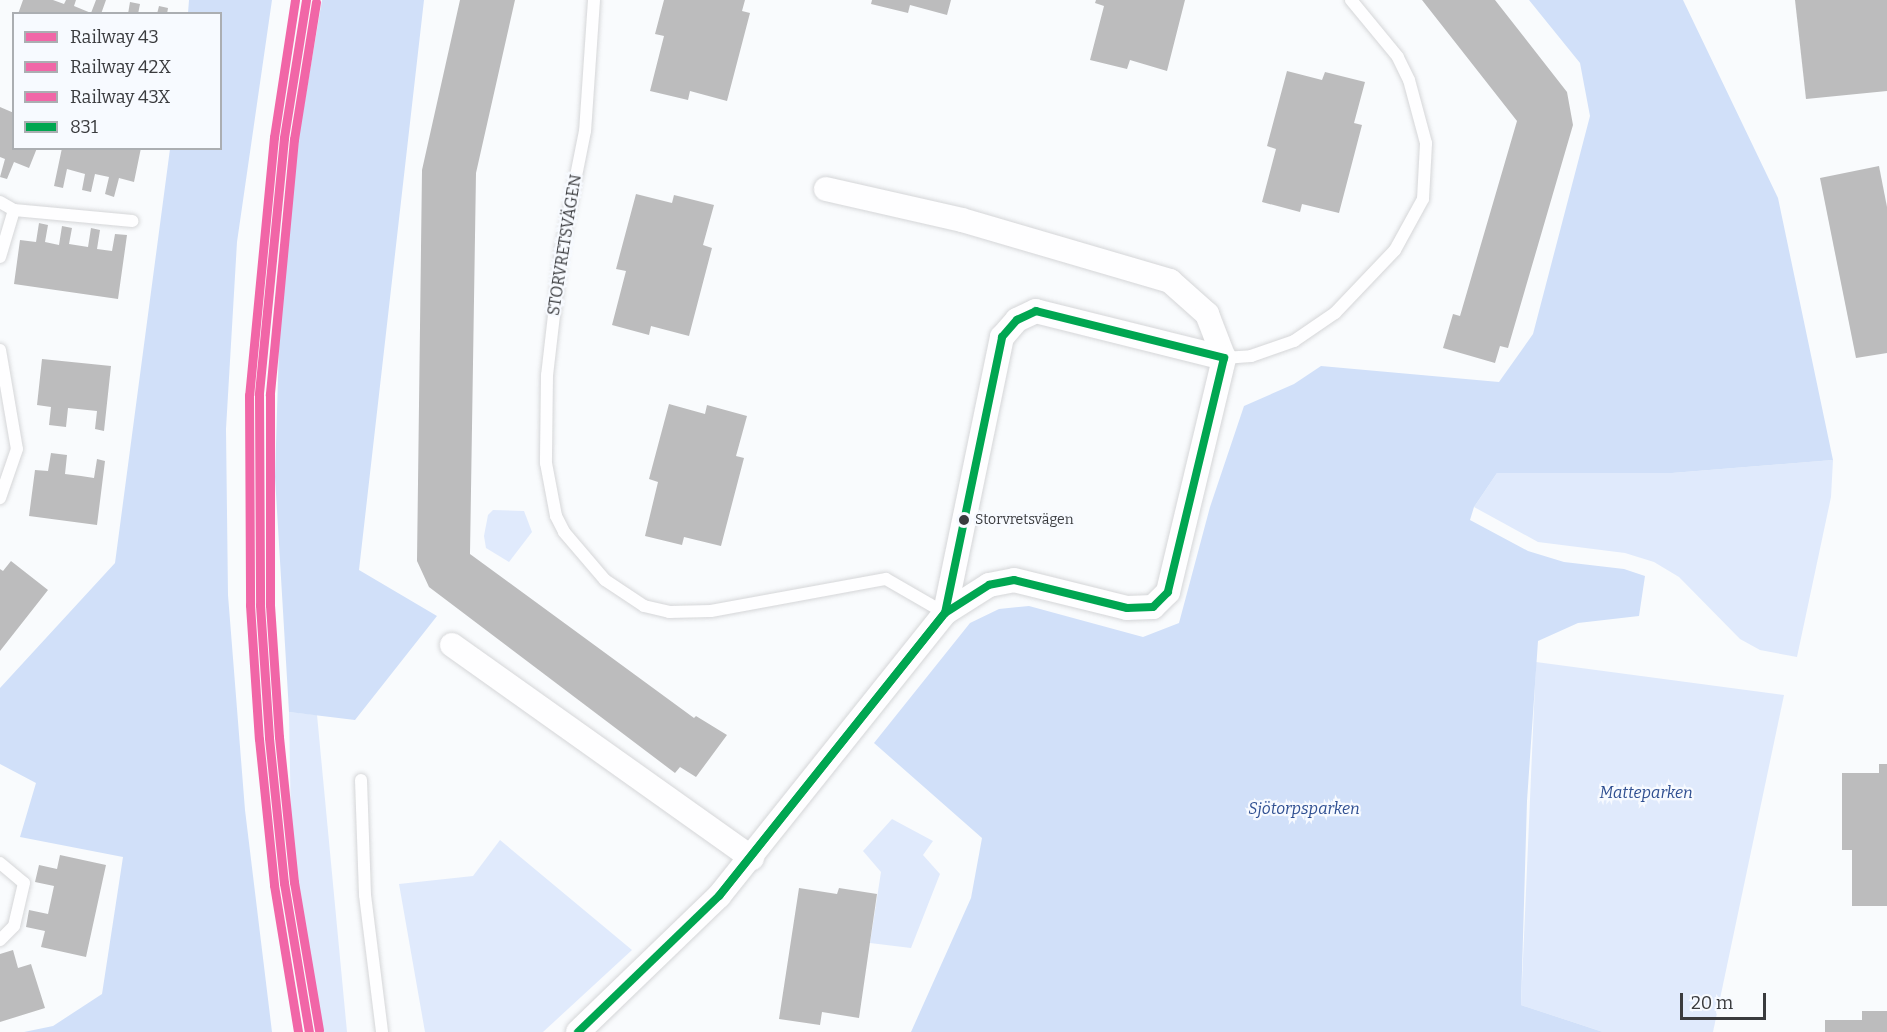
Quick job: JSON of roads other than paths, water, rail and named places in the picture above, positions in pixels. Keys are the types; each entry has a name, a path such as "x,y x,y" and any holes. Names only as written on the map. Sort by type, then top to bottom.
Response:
{"street":[{"path":"578,1032 719,897 945,613 989,585 1014,580 1126,608 1153,607 1168,592 1224,358 1207,314 1170,281 962,220 826,189"},
{"path":"945,613 1002,337 1017,320 1036,311 1224,358"},
{"path":"452,645 752,858"}],"lane":[{"name":"STORVRETSVÄGEN","path":"594,0 585,131 562,246 547,375 546,463 556,516 564,532 605,580 644,606 669,612 711,611 886,579 945,613"},
{"path":"1224,358 1251,356 1294,341 1335,313 1395,250 1423,199 1426,143 1408,80 1398,57 1351,0"},
{"path":"0,202 14,210 132,221"},
{"path":"0,257 14,210"},
{"path":"0,350 17,449 0,498"},
{"path":"361,780 364,895 382,1032"},
{"path":"0,863 24,883 14,926 0,940"}],"rail line":[{"name":"42X","path":"295,0 274,137 249,395 250,605 259,739 274,885 298,1032"},
{"name":"43","path":"306,0 284,138 259,395 260,605 269,738 284,883 309,1032"},
{"name":"43X","path":"316,2 294,139 270,395 270,605 279,737 294,882 319,1030"}],"place":[{"name":"Storvretsvägen","path":"964,520"}],"park label":[{"name":"Matteparken","path":"1646,793"},
{"name":"Sjötorpsparken","path":"1304,809"}]}
